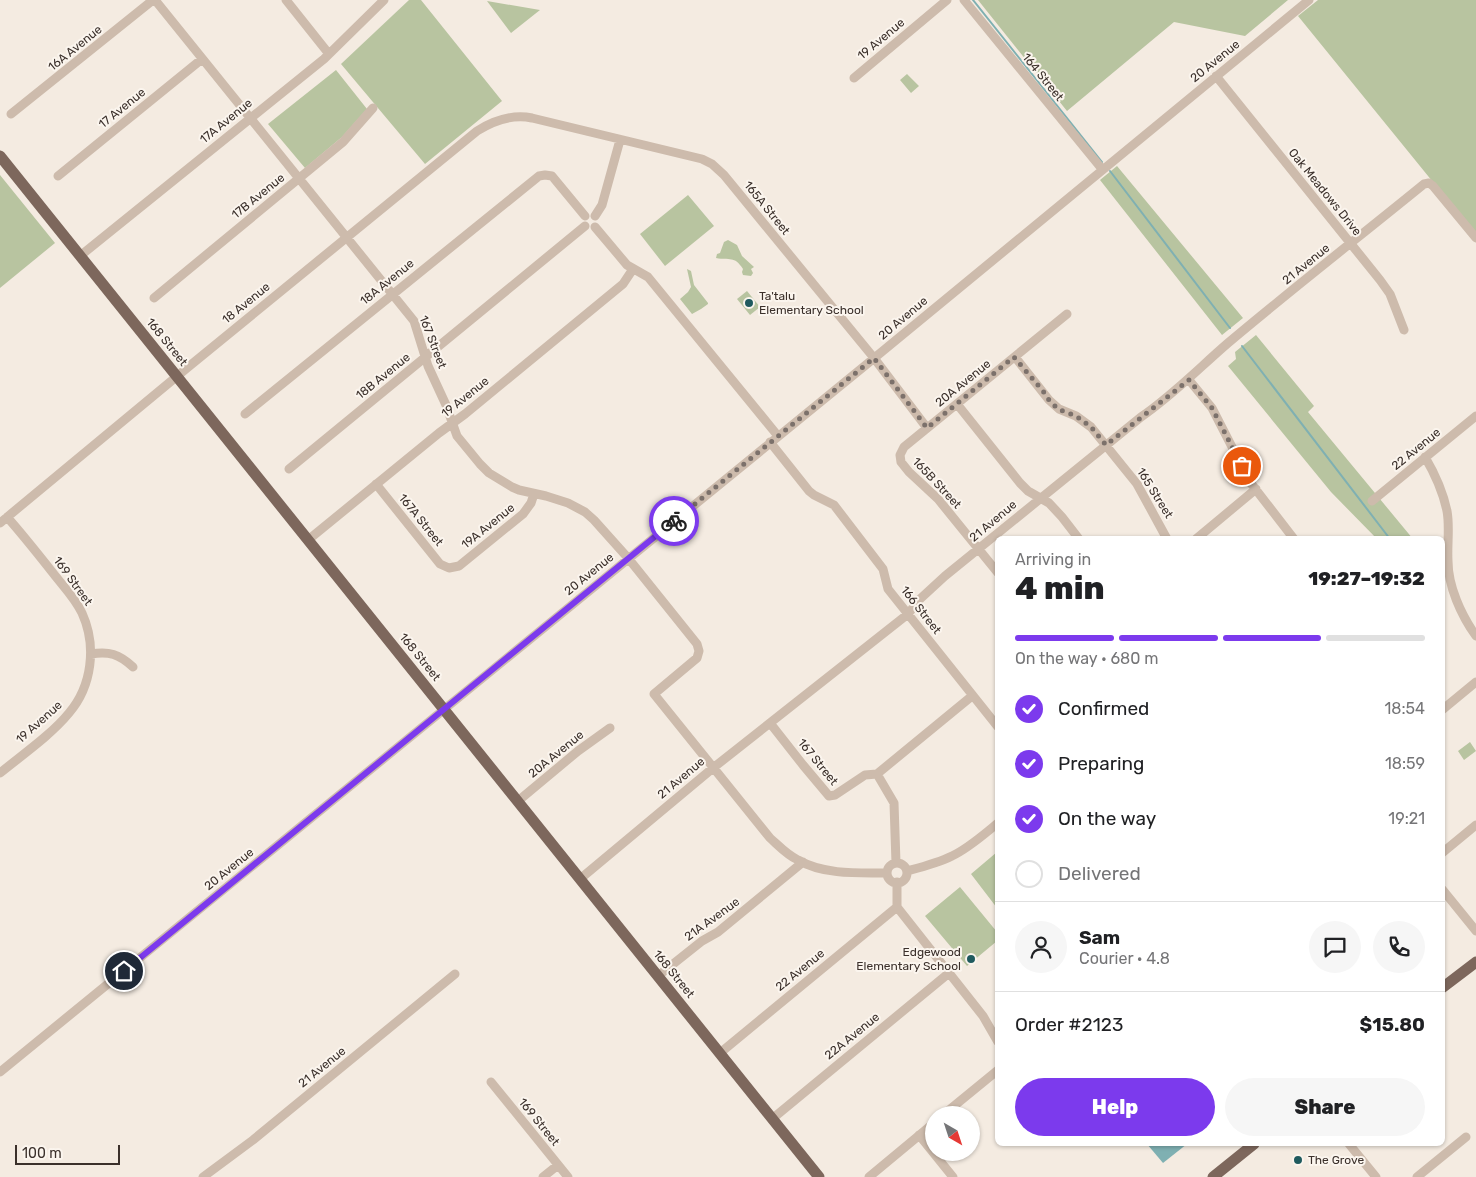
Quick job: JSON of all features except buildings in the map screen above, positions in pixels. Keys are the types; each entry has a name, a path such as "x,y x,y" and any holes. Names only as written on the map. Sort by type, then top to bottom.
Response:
{"main road":[{"name":"168 Street","path":"0,156 819,1177"},
{"path":"1445,986 1475,962"},
{"path":"1213,1177 1252,1146"}],"street":[{"name":"167 Street","path":"154,0 414,321 428,366 446,405 457,436 463,444 489,473 512,487 558,499 585,512 599,524 628,558 697,644 700,651 698,658 654,694 713,768"},
{"name":"16A Avenue","path":"11,114 154,0"},
{"path":"286,0 329,54"},
{"name":"17A Avenue","path":"80,256 329,54 384,0"},
{"name":"19 Avenue","path":"854,78 947,0"},
{"name":"164 Street","path":"964,0 1102,169"},
{"name":"20 Avenue","path":"0,1072 1309,0"},
{"name":"17 Avenue","path":"58,176 202,59"},
{"name":"Oak Meadows Drive","path":"1216,76 1390,294 1404,330"},
{"name":"17B Avenue","path":"154,298 343,142 373,108"},
{"name":"165A Street","path":"515,117 532,118 702,159 716,167 874,358 927,428"},
{"name":"18 Avenue","path":"4,520 176,376 477,131 494,122 515,117"},
{"path":"595,216 602,205 620,140"},
{"name":"18A Avenue","path":"245,414 538,176 547,175 554,178 585,216"},
{"name":"21 Avenue","path":"580,878 713,768 908,614 926,593 945,576 1189,380 1228,344 1424,184 1429,183 1433,186 1476,238"},
{"path":"595,216 590,214 585,216 583,221 585,226 591,228 595,226"},
{"path":"595,216 597,222 595,226"},
{"name":"18B Avenue","path":"289,468 585,226"},
{"path":"595,226 627,265 648,278 778,436"},
{"name":"19 Avenue","path":"308,540 623,284 633,269"},
{"name":"20A Avenue","path":"900,455 904,447 1067,314"},
{"name":"165 Street","path":"1014,357 1058,409 1076,416 1091,427 1137,484 1165,536"},
{"path":"1189,380 1212,408 1250,482 1292,536"},
{"path":"957,404 1020,483 1028,491 1049,503 1077,536"},
{"name":"22 Avenue","path":"1372,501 1476,416"},
{"name":"166 Street","path":"770,442 809,491 834,505 883,569 888,590 995,723"},
{"name":"165B Street","path":"900,455 901,462 908,472 938,499 995,569"},
{"path":"1425,457 1436,479 1447,510 1449,525 1448,562 1452,587 1476,636"},
{"name":"167A Street","path":"376,484 440,564 450,568"},
{"path":"1200,536 1256,490"},
{"name":"19A Avenue","path":"450,568 459,566 524,514 534,494"},
{"name":"169 Street","path":"4,520 76,603 88,633 91,654"},
{"path":"91,654 101,652 113,654 124,659 133,667"},
{"name":"19 Avenue","path":"0,773 56,727 71,712 86,685 91,654"},
{"path":"1445,708 1476,682"},
{"path":"896,863 894,803 877,774 972,696"},
{"name":"167 Street","path":"770,723 826,794 830,796 835,795 865,775 877,774"},
{"name":"20A Avenue","path":"518,801 578,751 610,728"},
{"path":"713,768 770,838 803,862 819,868 841,872 888,873"},
{"path":"907,871 936,863 952,856 995,825"},
{"path":"1445,851 1476,825"},
{"name":"21A Avenue","path":"658,976 702,941 718,932 803,862"},
{"path":"896,863 904,866 907,871 906,878 900,882 889,878 889,867 896,863"},
{"path":"897,882 897,907 983,1016 995,1037"},
{"path":"1445,893 1476,931"},
{"name":"22 Avenue","path":"720,1053 897,907"},
{"name":"21 Avenue","path":"203,1177 253,1140 455,974"},
{"name":"22A Avenue","path":"772,1119 949,974"},
{"path":"954,1106 995,1072"},
{"name":"169 Street","path":"491,1082 568,1177"},
{"path":"869,1177 925,1130"},
{"path":"919,1135 952,1177"},
{"path":"1417,1177 1466,1136"},
{"path":"1351,1146 1376,1177"},
{"path":"543,1177 558,1164"}],"green space":[{"path":"409,0 421,0 502,101 425,164 341,64"},
{"path":"978,0 1288,0 1245,36 1174,22 1067,111"},
{"path":"1318,0 1476,0 1476,235 1298,16"},
{"path":"487,1 540,10 511,33"},
{"path":"336,70 367,109 342,137 305,168 268,124"},
{"path":"907,74 919,86 911,93 900,80"},
{"path":"1117,166 1243,318 1222,335 1100,180"},
{"path":"0,175 55,243 0,288"},
{"path":"688,195 714,226 665,266 640,234"},
{"path":"728,240 737,245 742,256 754,267 751,269 753,273 751,276 743,275 743,269 734,260 716,258 724,242"},
{"path":"687,269 691,271 694,285 708,303 692,314 680,299 691,287"},
{"path":"747,291 760,307 750,315 737,299"},
{"path":"1256,335 1314,406 1308,412 1411,536 1374,536 1331,492 1228,366 1236,359 1235,352"},
{"path":"1470,742 1476,751 1464,760 1458,751"},
{"path":"995,854 995,905 971,874"},
{"path":"960,887 995,930 995,943 967,966 925,916"}],"water":[{"path":"1149,1146 1184,1146 1163,1163"}],"waterway":[{"path":"973,0 1102,162"},
{"path":"1110,171 1230,328"},
{"path":"1242,346 1388,536"}],"way so far":[{"path":"674,521 874,358 927,428 1014,357 1058,409 1076,416 1091,427 1106,445 1189,380 1212,408 1242,466"}],"place":[{"name":"Ta'talu Elementary School","path":"749,303"},
{"name":"Edgewood Elementary School","path":"971,959"},
{"name":"The Grove","path":"1298,1160"}],"route":[{"path":"124,971 674,521"}]}
